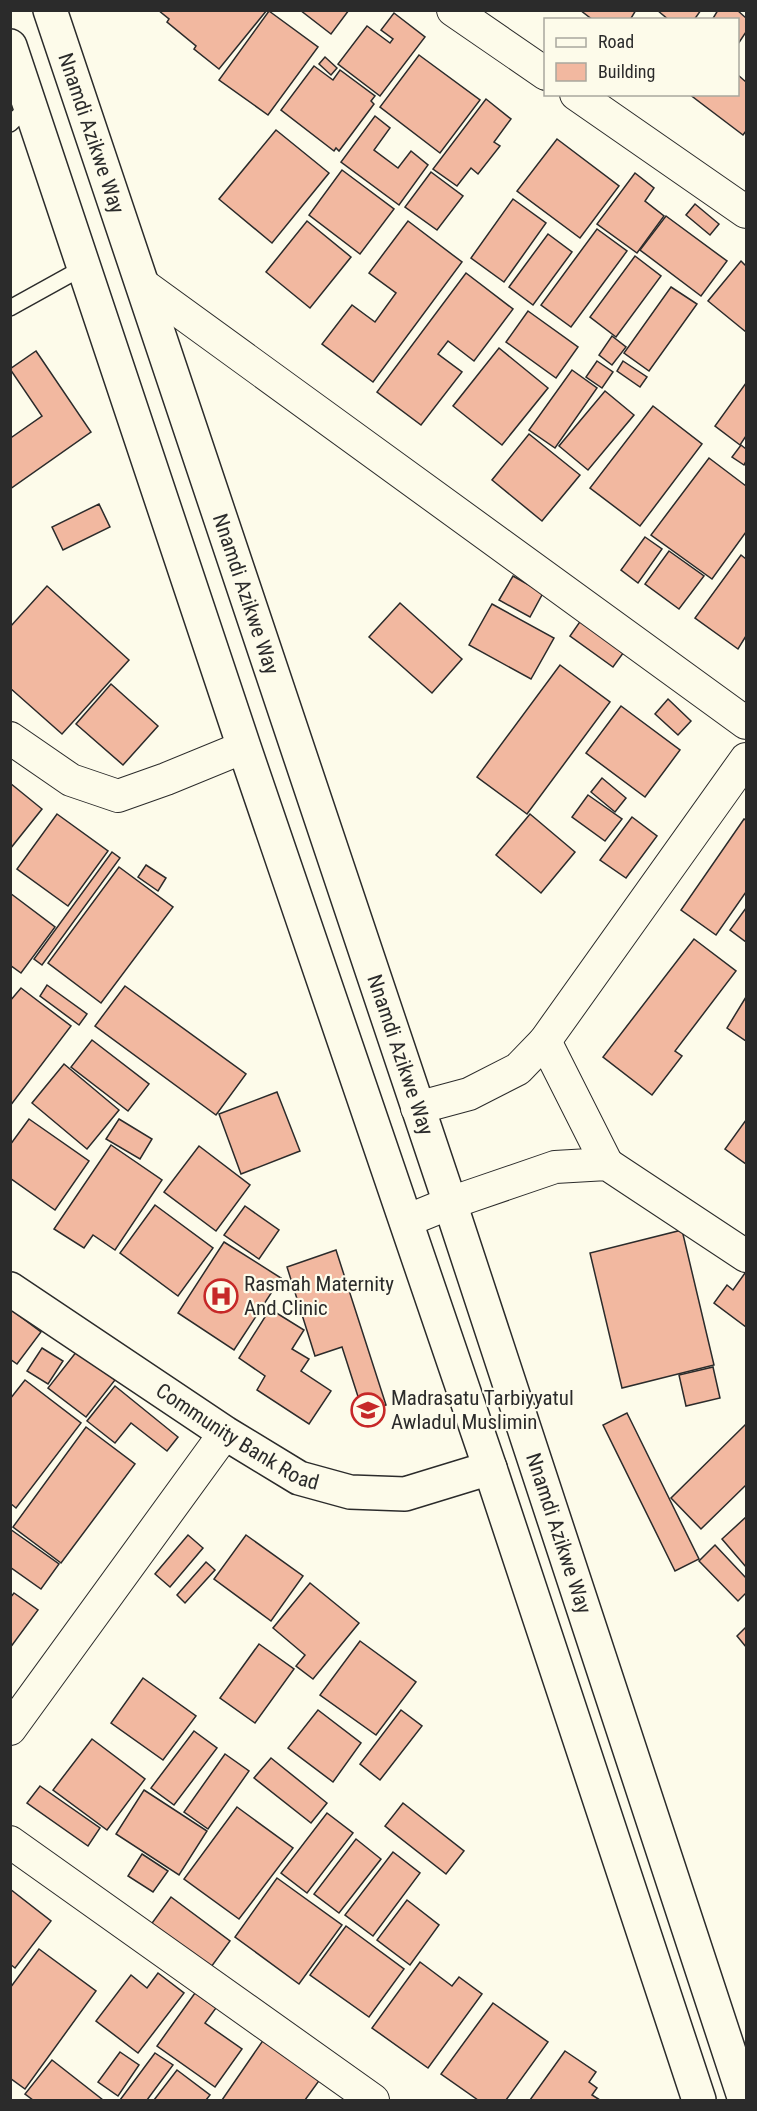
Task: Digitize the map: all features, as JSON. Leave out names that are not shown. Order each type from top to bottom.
[{"type":"main road","name":"Nnamdi Azikwe Way","points":[[50,10],[450,1203],[745,2098]]},
{"type":"main road","name":"Nnamdi Azikwe Way","points":[[10,46],[20,115],[84,267],[244,747],[490,1468],[699,2100]]},
{"type":"main road","name":"Community Bank Road","points":[[10,1289],[225,1433],[299,1478],[350,1492],[405,1494],[490,1468]]},
{"type":"street","points":[[453,10],[544,73]]},
{"type":"street","points":[[579,96],[747,212]]},
{"type":"street","points":[[142,284],[747,723]]},
{"type":"street","points":[[10,738],[71,780],[118,796],[244,747]]},
{"type":"street","points":[[417,1108],[469,1094],[518,1069],[545,1041],[747,759]]},
{"type":"street","points":[[545,1041],[607,1164],[747,1256]]},
{"type":"street","points":[[406,1221],[450,1203],[555,1167],[607,1164]]},
{"type":"street","points":[[10,1729],[225,1433]]},
{"type":"street","points":[[10,1842],[373,2100]]},
{"type":"lane","points":[[10,308],[84,267]]},
{"type":"building","points":[[158,10],[267,10],[219,69],[194,49],[196,46],[167,22],[169,19]]},
{"type":"building","points":[[300,10],[349,10],[331,34]]},
{"type":"building","points":[[580,10],[636,10],[631,18],[590,18]]},
{"type":"building","points":[[657,10],[701,10],[695,18],[667,18]]},
{"type":"building","points":[[718,10],[737,10],[746,18],[746,32],[739,42],[739,18],[713,18]]},
{"type":"building","points":[[269,11],[318,47],[268,115],[219,80]]},
{"type":"building","points":[[394,13],[425,37],[380,96],[338,64],[367,26],[390,43],[393,39],[381,30]]},
{"type":"building","points":[[419,55],[480,100],[440,153],[380,107]]},
{"type":"building","points":[[325,57],[337,68],[331,75],[319,64]]},
{"type":"building","points":[[314,66],[333,80],[340,70],[375,96],[371,101],[374,104],[339,151],[336,148],[334,151],[281,110]]},
{"type":"building","points":[[739,76],[746,82],[746,131],[743,135],[692,96],[739,96]]},
{"type":"building","points":[[486,99],[511,119],[494,142],[500,146],[478,174],[471,168],[457,186],[433,169]]},
{"type":"building","points":[[375,116],[390,128],[374,150],[398,168],[411,151],[428,165],[399,205],[341,162]]},
{"type":"building","points":[[276,130],[329,173],[272,243],[219,199]]},
{"type":"building","points":[[557,139],[619,186],[580,238],[517,191]]},
{"type":"building","points":[[342,170],[394,209],[360,254],[309,215]]},
{"type":"building","points":[[431,172],[463,196],[437,230],[405,207]]},
{"type":"building","points":[[635,173],[654,188],[645,201],[664,216],[637,253],[597,224]]},
{"type":"building","points":[[513,199],[546,223],[504,282],[471,258]]},
{"type":"building","points":[[695,204],[719,224],[710,235],[686,215]]},
{"type":"building","points":[[666,216],[727,261],[701,296],[640,250]]},
{"type":"building","points":[[307,221],[351,257],[310,308],[266,272]]},
{"type":"building","points":[[408,221],[462,262],[373,382],[322,344],[352,305],[375,322],[396,293],[369,273]]},
{"type":"building","points":[[597,229],[627,251],[571,327],[541,305]]},
{"type":"building","points":[[548,234],[572,252],[533,305],[509,287]]},
{"type":"building","points":[[635,256],[661,276],[616,337],[590,317]]},
{"type":"building","points":[[741,261],[746,266],[746,332],[708,301]]},
{"type":"building","points":[[466,273],[513,309],[474,361],[448,341],[438,354],[462,372],[421,425],[377,392]]},
{"type":"building","points":[[671,287],[697,304],[649,371],[624,353]]},
{"type":"building","points":[[528,311],[578,347],[556,378],[506,342]]},
{"type":"building","points":[[612,336],[626,347],[612,365],[599,355]]},
{"type":"building","points":[[499,348],[548,388],[502,445],[453,406]]},
{"type":"building","points":[[36,351],[91,432],[10,489],[10,434],[12,437],[42,416],[10,369]]},
{"type":"building","points":[[597,361],[613,372],[602,388],[586,377]]},
{"type":"building","points":[[623,361],[647,377],[640,387],[617,371]]},
{"type":"building","points":[[572,370],[597,388],[555,448],[529,430]]},
{"type":"building","points":[[746,383],[746,436],[740,445],[715,426]]},
{"type":"building","points":[[605,391],[634,415],[588,470],[559,446]]},
{"type":"building","points":[[653,406],[702,444],[640,526],[590,488]]},
{"type":"building","points":[[529,434],[580,475],[542,521],[492,480]]},
{"type":"building","points":[[741,445],[746,449],[744,465],[732,457]]},
{"type":"building","points":[[709,458],[746,486],[746,532],[712,579],[651,535]]},
{"type":"building","points":[[99,504],[110,527],[63,550],[52,527]]},
{"type":"building","points":[[645,537],[662,549],[638,583],[621,570]]},
{"type":"building","points":[[669,551],[704,576],[679,609],[645,584]]},
{"type":"building","points":[[741,555],[746,559],[746,636],[738,649],[695,618]]},
{"type":"building","points":[[513,576],[543,593],[530,617],[499,600]]},
{"type":"building","points":[[47,586],[129,660],[62,734],[10,688],[10,627]]},
{"type":"building","points":[[400,603],[462,659],[432,693],[369,637]]},
{"type":"building","points":[[492,604],[554,638],[531,679],[469,645]]},
{"type":"building","points":[[586,613],[629,645],[613,667],[570,636]]},
{"type":"building","points":[[560,665],[610,702],[527,814],[477,777]]},
{"type":"building","points":[[111,684],[158,726],[123,765],[76,724]]},
{"type":"building","points":[[668,699],[691,721],[678,735],[655,714]]},
{"type":"building","points":[[621,706],[680,750],[645,797],[586,753]]},
{"type":"building","points":[[602,778],[626,798],[615,812],[591,792]]},
{"type":"building","points":[[10,783],[42,809],[10,849]]},
{"type":"building","points":[[588,795],[622,819],[605,841],[572,817]]},
{"type":"building","points":[[57,814],[108,851],[68,906],[17,869]]},
{"type":"building","points":[[530,814],[575,852],[541,893],[496,855]]},
{"type":"building","points":[[632,817],[657,836],[626,878],[600,860]]},
{"type":"building","points":[[744,819],[746,820],[746,892],[716,935],[681,910]]},
{"type":"building","points":[[112,852],[120,858],[42,965],[34,959]]},
{"type":"building","points":[[146,865],[166,878],[158,891],[138,877]]},
{"type":"building","points":[[119,867],[173,907],[101,1003],[48,963]]},
{"type":"building","points":[[10,893],[55,927],[21,973],[10,965]]},
{"type":"building","points":[[746,908],[746,942],[730,930]]},
{"type":"building","points":[[694,939],[736,971],[675,1051],[682,1056],[652,1095],[603,1057]]},
{"type":"building","points":[[47,985],[87,1014],[79,1025],[40,996]]},
{"type":"building","points":[[125,986],[246,1074],[216,1115],[95,1026]]},
{"type":"building","points":[[21,988],[71,1026],[10,1106],[10,1001]]},
{"type":"building","points":[[746,997],[746,1041],[727,1028]]},
{"type":"building","points":[[92,1040],[149,1084],[128,1111],[71,1067]]},
{"type":"building","points":[[64,1064],[119,1110],[87,1149],[32,1103]]},
{"type":"building","points":[[277,1092],[300,1151],[241,1174],[219,1114]]},
{"type":"building","points":[[29,1119],[89,1161],[55,1210],[10,1178],[10,1145]]},
{"type":"building","points":[[119,1119],[152,1139],[140,1159],[106,1139]]},
{"type":"building","points":[[746,1120],[746,1164],[725,1149]]},
{"type":"building","points":[[111,1145],[162,1180],[115,1250],[93,1235],[84,1248],[54,1229]]},
{"type":"building","points":[[199,1146],[250,1185],[216,1231],[164,1192]]},
{"type":"building","points":[[155,1205],[213,1248],[178,1296],[120,1253]]},
{"type":"building","points":[[245,1206],[279,1230],[259,1259],[224,1235]]},
{"type":"building","points":[[682,1230],[714,1365],[622,1388],[590,1253]]},
{"type":"building","points":[[224,1242],[281,1278],[234,1350],[178,1313]]},
{"type":"building","points":[[336,1250],[386,1405],[363,1412],[342,1347],[315,1356],[287,1267]]},
{"type":"building","points":[[745,1273],[746,1327],[714,1303],[727,1285],[733,1290]]},
{"type":"building","points":[[10,1309],[41,1332],[17,1364],[10,1359]]},
{"type":"building","points":[[270,1309],[304,1330],[292,1349],[309,1359],[301,1371],[331,1391],[309,1424],[257,1390],[265,1376],[239,1358]]},
{"type":"building","points":[[42,1348],[63,1361],[48,1384],[27,1371]]},
{"type":"building","points":[[77,1351],[115,1380],[86,1417],[48,1388]]},
{"type":"building","points":[[713,1367],[720,1398],[686,1406],[679,1375]]},
{"type":"building","points":[[25,1380],[81,1423],[16,1508],[10,1503],[10,1399]]},
{"type":"building","points":[[115,1386],[178,1437],[167,1451],[131,1423],[115,1443],[87,1421]]},
{"type":"building","points":[[627,1413],[699,1559],[675,1571],[603,1425]]},
{"type":"building","points":[[746,1424],[746,1485],[701,1529],[671,1498]]},
{"type":"building","points":[[86,1427],[135,1464],[61,1563],[13,1527]]},
{"type":"building","points":[[746,1517],[746,1567],[722,1539]]},
{"type":"building","points":[[10,1529],[59,1564],[41,1589],[10,1567]]},
{"type":"building","points":[[188,1535],[203,1548],[170,1587],[155,1574]]},
{"type":"building","points":[[246,1535],[303,1576],[271,1621],[214,1579]]},
{"type":"building","points":[[715,1545],[746,1578],[746,1593],[738,1601],[699,1561]]},
{"type":"building","points":[[206,1562],[215,1570],[185,1603],[177,1595]]},
{"type":"building","points":[[310,1583],[359,1623],[313,1679],[296,1666],[305,1655],[273,1628]]},
{"type":"building","points":[[14,1593],[38,1610],[10,1648],[10,1598]]},
{"type":"building","points":[[746,1627],[746,1647],[737,1636]]},
{"type":"building","points":[[360,1641],[416,1682],[376,1735],[320,1695]]},
{"type":"building","points":[[259,1644],[294,1669],[255,1723],[220,1698]]},
{"type":"building","points":[[143,1678],[196,1716],[163,1760],[111,1723]]},
{"type":"building","points":[[318,1710],[361,1743],[333,1782],[288,1748]]},
{"type":"building","points":[[401,1710],[422,1726],[380,1780],[360,1764]]},
{"type":"building","points":[[194,1731],[217,1748],[174,1805],[151,1788]]},
{"type":"building","points":[[92,1739],[145,1779],[107,1830],[53,1790]]},
{"type":"building","points":[[225,1754],[249,1771],[208,1829],[184,1812]]},
{"type":"building","points":[[271,1758],[327,1803],[311,1823],[254,1778]]},
{"type":"building","points":[[40,1786],[100,1828],[88,1846],[27,1803]]},
{"type":"building","points":[[144,1790],[207,1831],[179,1875],[116,1834]]},
{"type":"building","points":[[403,1803],[464,1851],[446,1874],[385,1826]]},
{"type":"building","points":[[237,1807],[293,1848],[239,1919],[184,1879]]},
{"type":"building","points":[[327,1813],[353,1833],[307,1893],[281,1873]]},
{"type":"building","points":[[356,1839],[381,1859],[339,1913],[314,1894]]},
{"type":"building","points":[[393,1852],[420,1873],[373,1936],[345,1915]]},
{"type":"building","points":[[142,1854],[168,1871],[153,1892],[128,1876]]},
{"type":"building","points":[[277,1878],[342,1925],[299,1984],[235,1937]]},
{"type":"building","points":[[10,1889],[51,1921],[15,1968],[10,1964]]},
{"type":"building","points":[[171,1897],[230,1941],[206,1974],[147,1930]]},
{"type":"building","points":[[407,1900],[439,1925],[410,1965],[377,1940]]},
{"type":"building","points":[[346,1926],[404,1969],[369,2017],[310,1975]]},
{"type":"building","points":[[39,1949],[96,1991],[25,2089],[10,2078],[10,1988]]},
{"type":"building","points":[[420,1962],[452,1986],[459,1977],[482,1994],[428,2068],[372,2028]]},
{"type":"building","points":[[158,1973],[184,1993],[138,2053],[96,2021],[131,1975],[147,1988]]},
{"type":"building","points":[[195,1993],[216,2008],[205,2023],[242,2049],[215,2087],[157,2046]]},
{"type":"building","points":[[493,2003],[548,2042],[506,2100],[478,2100],[441,2074]]},
{"type":"building","points":[[264,2039],[321,2078],[305,2100],[222,2100]]},
{"type":"building","points":[[565,2051],[596,2072],[589,2082],[597,2088],[592,2095],[600,2100],[530,2100]]},
{"type":"building","points":[[120,2052],[139,2065],[118,2096],[98,2082]]},
{"type":"building","points":[[155,2053],[173,2065],[147,2100],[120,2100]]},
{"type":"building","points":[[52,2060],[103,2100],[33,2100],[25,2094]]},
{"type":"building","points":[[177,2070],[210,2095],[206,2100],[154,2100]]},
{"type":"place","name":"Rasmah Maternity And Clinic","points":[[221,1296]]},
{"type":"place","name":"Madrasatu Tarbiyyatul Awladul Muslimin","points":[[368,1410]]}]
